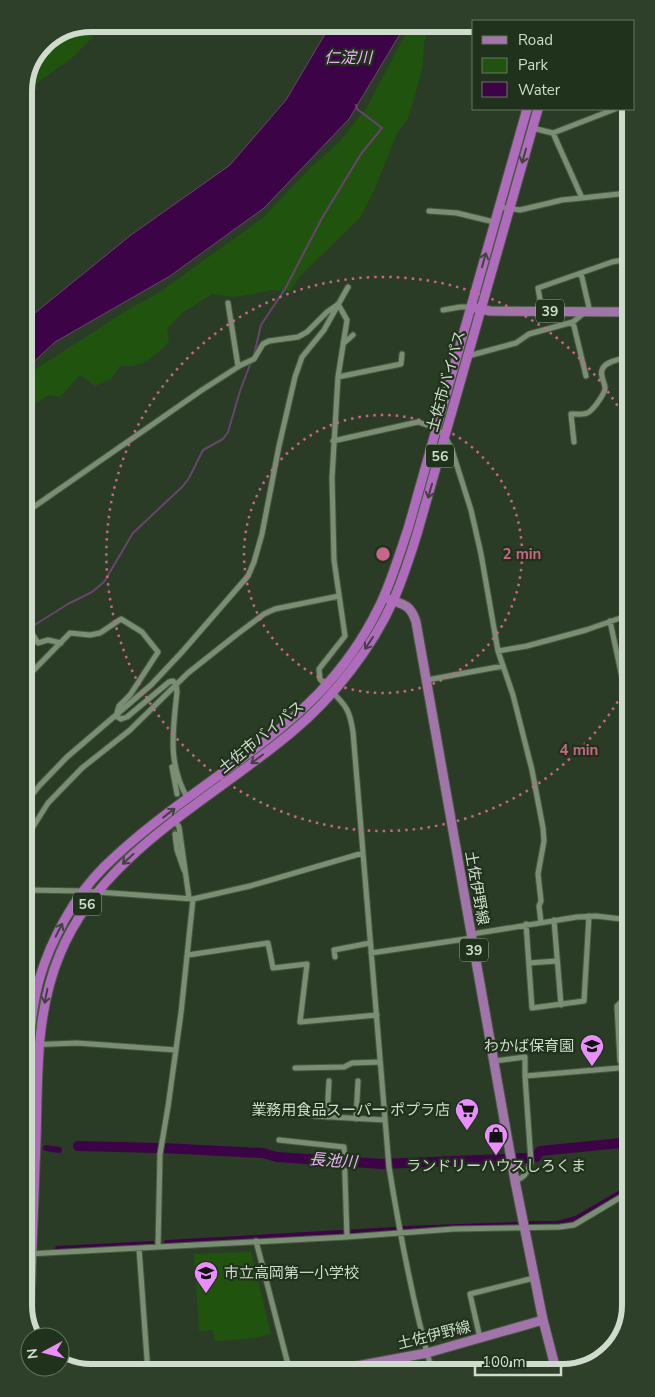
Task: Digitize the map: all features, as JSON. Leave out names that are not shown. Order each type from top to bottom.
[{"type":"highway","name":"土佐市バイパス","points":[[32,1017],[39,981],[49,951],[62,924],[84,891],[103,868],[132,842],[329,689],[379,608],[408,529],[527,110]]},
{"type":"highway","name":"土佐市バイパス","points":[[32,1189],[39,1044],[42,1019],[52,975],[71,930],[95,893],[137,851],[294,731],[374,636],[393,601],[417,534],[538,110]]},
{"type":"main road","name":"39","points":[[471,307],[481,310],[622,312]]},
{"type":"main road","name":"土佐伊野線","points":[[384,597],[408,607],[413,613],[427,680],[515,1181],[543,1320],[554,1364]]},
{"type":"main road","name":"土佐伊野線","points":[[368,1364],[427,1353],[543,1320]]},
{"type":"street","points":[[522,125],[553,134],[613,110]]},
{"type":"street","points":[[553,134],[582,198]]},
{"type":"street","points":[[499,207],[520,210],[554,201],[622,193]]},
{"type":"street","points":[[429,211],[457,213],[494,222]]},
{"type":"street","points":[[542,311],[538,288],[622,260]]},
{"type":"street","points":[[468,356],[516,343],[529,334],[573,322],[588,312],[581,273]]},
{"type":"street","points":[[32,794],[67,757],[151,686],[248,576],[262,534],[295,377],[302,357],[324,330],[348,287]]},
{"type":"street","points":[[228,303],[238,366]]},
{"type":"street","points":[[338,304],[347,320],[338,377],[333,441],[334,560],[345,636],[319,670],[320,679],[344,703],[350,718],[388,1160],[400,1233],[430,1364]]},
{"type":"street","points":[[33,508],[238,366],[251,361],[264,344],[269,341],[298,338],[338,304]]},
{"type":"street","points":[[443,310],[460,306],[471,307]]},
{"type":"street","points":[[573,322],[586,376]]},
{"type":"street","points":[[343,343],[353,336]]},
{"type":"street","points":[[338,377],[402,364],[402,354]]},
{"type":"street","points":[[574,442],[572,414],[587,413],[591,410],[604,392],[605,388],[601,374],[603,368],[609,363],[622,359]]},
{"type":"street","points":[[333,441],[418,422],[436,428],[445,436],[452,450],[471,510],[481,554],[498,651],[513,695],[532,770],[543,828],[544,841],[538,874],[541,922]]},
{"type":"street","points":[[32,828],[48,803],[82,768],[130,730],[176,684],[264,614],[275,609],[339,596]]},
{"type":"street","points":[[498,651],[562,637],[622,618]]},
{"type":"street","points":[[33,671],[70,634],[90,636],[100,633],[121,619],[142,632],[157,648],[158,652],[130,695],[119,706],[116,716]]},
{"type":"street","points":[[610,621],[622,677]]},
{"type":"street","points":[[33,635],[38,643],[48,640],[61,642]]},
{"type":"street","points":[[427,680],[503,666]]},
{"type":"street","points":[[116,716],[121,719],[127,716],[170,682],[173,681],[176,684]]},
{"type":"street","points":[[176,684],[177,692],[170,759],[177,794]]},
{"type":"street","points":[[172,750],[183,791],[188,799]]},
{"type":"street","points":[[158,1247],[160,1154],[188,955],[191,898],[179,827],[175,821]]},
{"type":"street","points":[[175,834],[179,857],[187,877]]},
{"type":"street","points":[[32,890],[84,891],[191,898],[250,886],[363,853]]},
{"type":"street","points":[[371,953],[554,920],[589,916],[622,919]]},
{"type":"street","points":[[525,1008],[584,1001],[589,916]]},
{"type":"street","points":[[554,920],[561,1005]]},
{"type":"street","points":[[526,924],[532,1008]]},
{"type":"street","points":[[188,955],[268,943],[272,968],[307,964],[300,1022],[377,1015]]},
{"type":"street","points":[[335,957],[334,950],[370,943]]},
{"type":"street","points":[[529,963],[557,961]]},
{"type":"street","points":[[525,1076],[619,1068],[622,1065],[620,1061],[617,1006],[622,1003]]},
{"type":"street","points":[[32,1045],[77,1043],[176,1050]]},
{"type":"street","points":[[494,1061],[525,1057],[531,1162],[523,1178],[515,1181]]},
{"type":"street","points":[[295,1068],[344,1067],[352,1063],[380,1062]]},
{"type":"street","points":[[327,1117],[329,1081]]},
{"type":"street","points":[[356,1119],[358,1081]]},
{"type":"street","points":[[314,1116],[385,1120]]},
{"type":"street","points":[[279,1140],[344,1147],[347,1235]]},
{"type":"street","points":[[32,1254],[454,1229],[560,1227],[574,1225],[622,1196]]},
{"type":"street","points":[[256,1241],[288,1364]]},
{"type":"street","points":[[140,1248],[147,1364]]},
{"type":"street","points":[[480,1338],[470,1294],[534,1278]]},
{"type":"green space","points":[[98,32],[72,58],[33,85],[37,69],[42,59],[59,42],[80,34]]},
{"type":"green space","points":[[406,33],[427,33],[424,43],[423,66],[407,120],[397,134],[372,195],[360,218],[300,276],[290,291],[271,290],[233,297],[212,294],[182,313],[167,329],[169,341],[150,359],[134,366],[120,366],[111,379],[95,386],[80,375],[60,397],[49,395],[33,404],[33,371],[129,309],[160,292],[263,218],[312,166],[338,144],[367,107]]},
{"type":"green space","points":[[251,1252],[271,1334],[253,1338],[215,1341],[213,1330],[199,1331],[194,1254]]},
{"type":"water","name":"仁淀川","points":[[326,32],[401,33],[349,119],[264,208],[170,276],[55,342],[33,363],[33,315],[131,235],[230,165],[286,100]]},
{"type":"waterway","points":[[254,355],[261,325],[285,289],[322,218],[361,154],[382,128],[357,109],[356,105]]},
{"type":"waterway","points":[[33,626],[68,604],[92,592],[104,582],[133,533],[183,486],[203,450],[223,439],[228,432],[251,362]]},
{"type":"waterway","name":"長池川","points":[[536,1157],[540,1151],[622,1143]]},
{"type":"waterway","name":"長池川","points":[[78,1146],[157,1148]]},
{"type":"waterway","points":[[46,1148],[59,1150]]},
{"type":"waterway","name":"長池川","points":[[163,1148],[263,1153],[277,1157],[382,1164],[504,1159]]},
{"type":"waterway","name":"長池川","points":[[519,1158],[526,1158]]},
{"type":"waterway","points":[[530,1224],[558,1224],[576,1219],[622,1192]]},
{"type":"waterway","points":[[404,1229],[516,1225]]},
{"type":"waterway","points":[[167,1243],[394,1230]]},
{"type":"waterway","points":[[58,1249],[152,1244]]},
{"type":"tunnel","points":[[175,834],[176,819]]},
{"type":"place","name":"わかば保育園","points":[[592,1067]]},
{"type":"place","name":"業務用食品スーパー ポプラ店","points":[[467,1131]]},
{"type":"place","name":"ランドリーハウスしろくま","points":[[496,1156]]},
{"type":"place","name":"市立高岡第一小学校","points":[[206,1294]]}]
